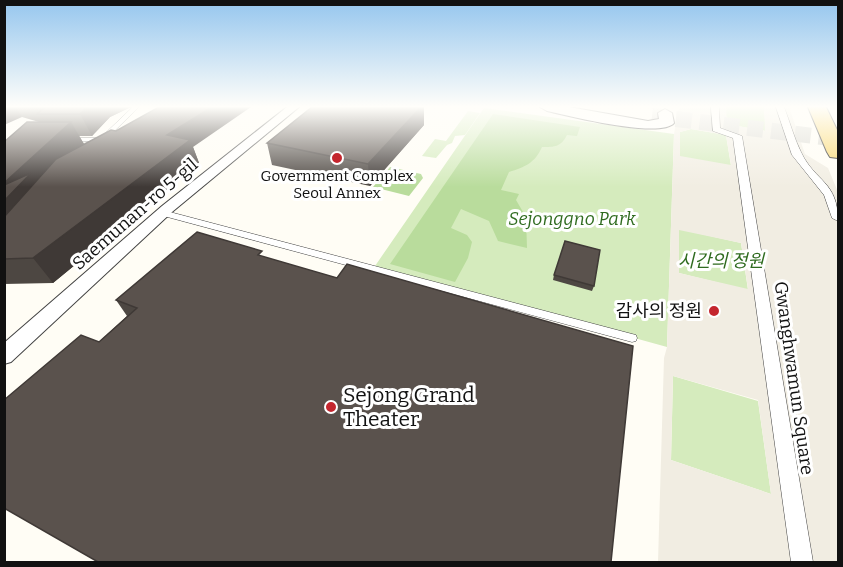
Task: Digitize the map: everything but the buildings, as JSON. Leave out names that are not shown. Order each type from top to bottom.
[{"type":"main road","points":[[829,133],[838,152]]},
{"type":"street","name":"Saemunan-ro 5-gil","points":[[4,356],[163,213],[261,133]]},
{"type":"street","name":"Gwanghwamun Square","points":[[729,133],[737,136],[802,562]]},
{"type":"street","points":[[789,133],[797,155],[829,194],[838,218]]},
{"type":"lane","points":[[94,149],[109,133]]},
{"type":"lane","points":[[60,140],[102,140]]},
{"type":"lane","points":[[163,213],[632,338]]},
{"type":"green space","points":[[452,133],[466,133],[455,136],[452,143],[447,145],[436,158],[422,156],[435,139],[446,141]]},
{"type":"green space","name":"Sejonggno Park","points":[[466,133],[674,134],[667,347],[375,266]]},
{"type":"green space","points":[[480,133],[578,133],[577,136],[567,135],[557,146],[542,147],[529,164],[509,172],[501,190],[519,194],[516,200],[526,217],[527,248],[498,241],[489,221],[461,209],[451,228],[467,235],[472,242],[468,258],[455,282],[390,264]]},
{"type":"green space","points":[[680,133],[726,135],[731,166],[680,157]]},
{"type":"green space","points":[[390,167],[421,174],[423,178],[409,196],[373,187]]},
{"type":"green space","name":"시간의 정원","points":[[679,229],[741,243],[748,290],[679,273]]},
{"type":"green space","points":[[673,376],[758,401],[771,494],[671,460]]},
{"type":"shaded area","points":[[674,133],[680,133],[680,156],[731,165],[726,135],[717,133],[798,133],[805,154],[828,168],[838,192],[838,562],[658,562],[664,358],[667,347]],"holes":[[[679,230],[741,243],[748,289],[679,273]],[[673,376],[758,400],[771,494],[671,460]]]},
{"type":"tunnel","points":[[793,133],[838,139]]},
{"type":"place","name":"Government Complex Seoul Annex","points":[[337,158]]},
{"type":"place","name":"감사의 정원","points":[[714,311]]},
{"type":"place","name":"Sejong Grand Theater","points":[[331,407]]}]
